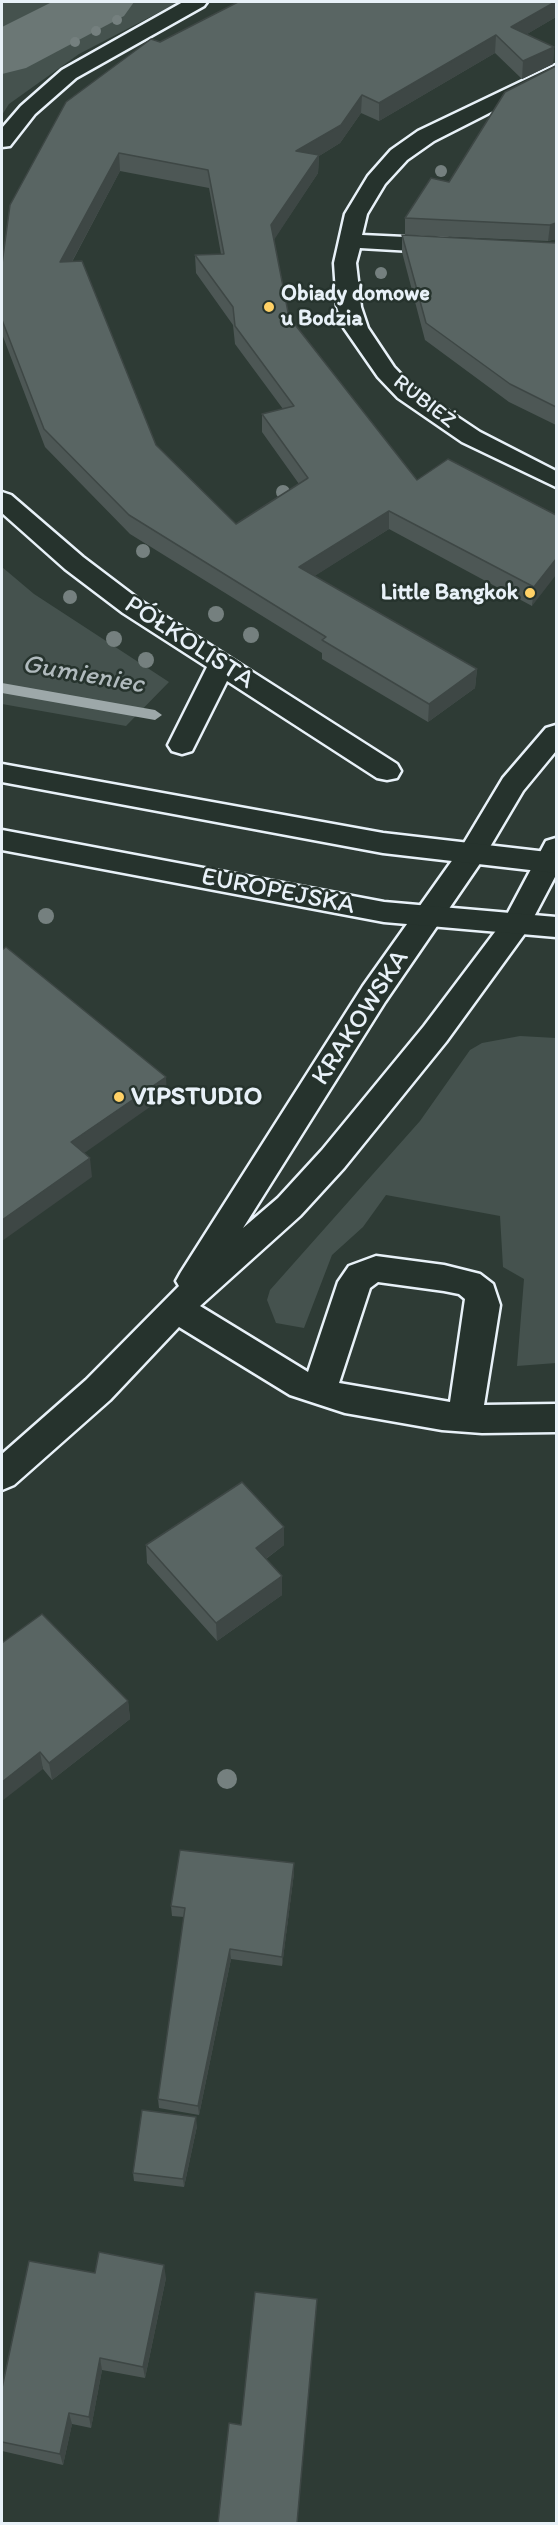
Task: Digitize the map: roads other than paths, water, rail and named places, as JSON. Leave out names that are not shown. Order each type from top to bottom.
[{"type":"street","points":[[2,141],[28,110],[69,75],[197,2]]},
{"type":"street","name":"RUBIEŻ","points":[[556,71],[412,145],[375,181],[356,214],[348,241],[345,263],[349,307],[356,328],[386,372],[406,393],[471,437],[556,480]]},
{"type":"street","points":[[348,241],[473,247]]},
{"type":"street","name":"PÓŁKOLISTA","points":[[2,500],[74,563],[132,607],[387,771]]},
{"type":"street","points":[[182,745],[222,664]]},
{"type":"street","name":"KRAKOWSKA","points":[[176,1308],[374,994],[471,855],[513,785],[556,734]]},
{"type":"street","points":[[2,773],[344,836],[471,855],[554,858]]},
{"type":"street","name":"EUROPEJSKA","points":[[2,840],[326,902],[427,917],[556,927]]},
{"type":"street","name":"KRAKOWSKA","points":[[2,1475],[98,1390],[176,1308],[289,1207],[340,1151],[435,1034],[516,925],[554,858]]},
{"type":"street","points":[[319,1390],[355,1282],[361,1275],[376,1269],[444,1278],[468,1283],[481,1293],[483,1305],[465,1418]]},
{"type":"street","points":[[176,1308],[242,1352],[302,1385],[345,1399],[394,1409],[465,1418],[556,1418]]},
{"type":"waterway","points":[[2,54],[101,2]]},
{"type":"waterway","name":"Gumieniec","points":[[2,688],[155,715]]},
{"type":"place","name":"Obiady domowe u Bodzia","points":[[269,307]]},
{"type":"place","name":"Little Bangkok","points":[[530,593]]},
{"type":"place","name":"VIPSTUDIO","points":[[119,1097]]}]
